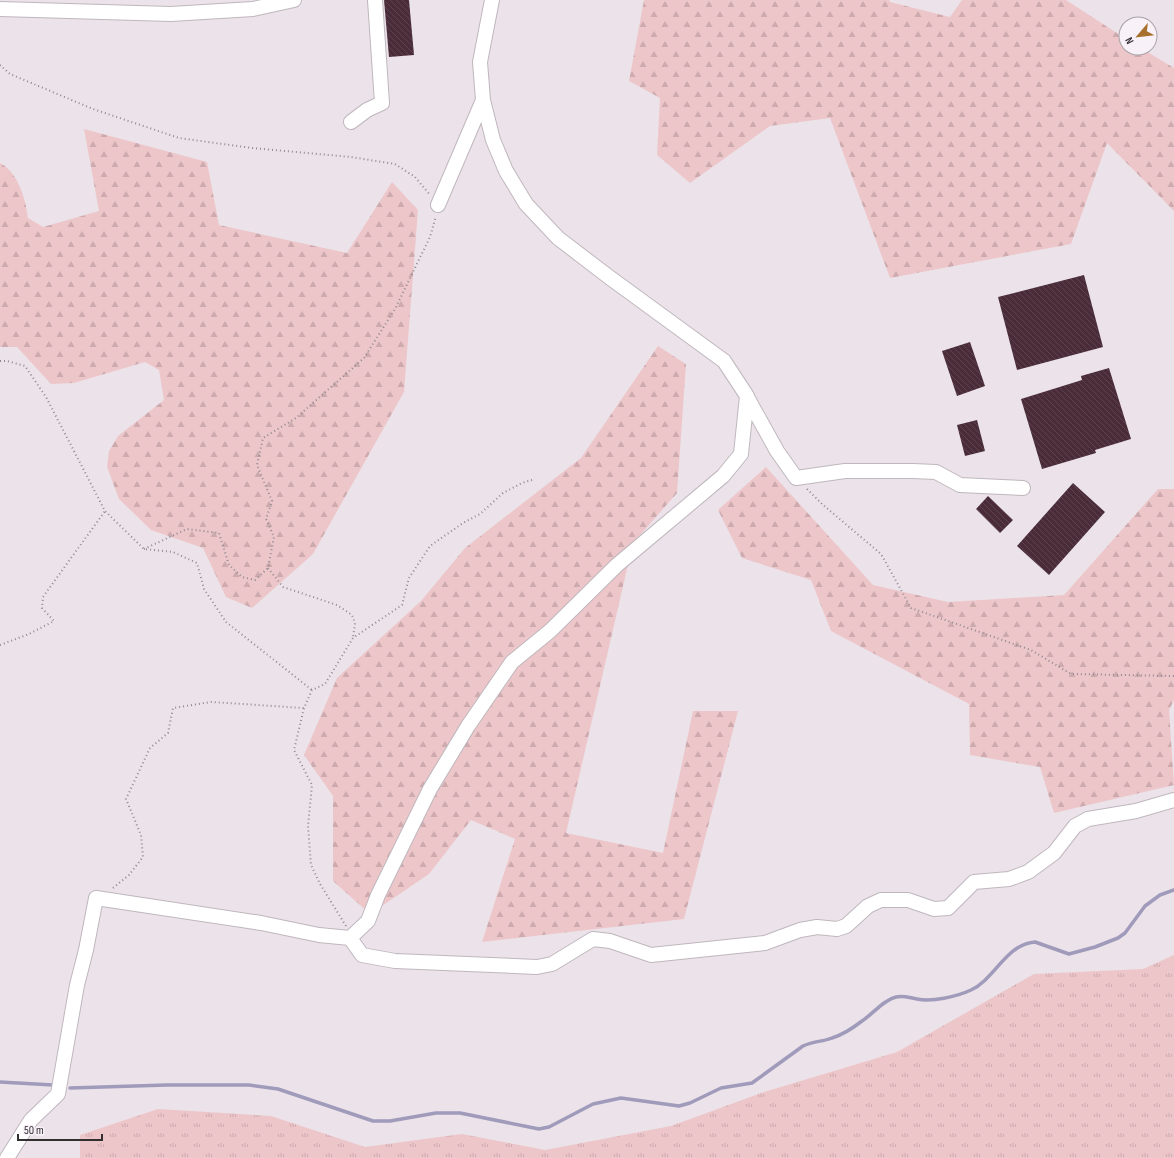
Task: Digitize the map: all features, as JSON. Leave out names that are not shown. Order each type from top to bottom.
[{"type":"street","points":[[0,9],[171,14],[253,9],[294,0]]},
{"type":"street","points":[[350,122],[367,110],[382,103],[375,0]]},
{"type":"street","points":[[492,0],[480,62],[483,100],[493,140],[506,171],[526,204],[564,242],[609,277],[692,336],[724,361],[777,451],[796,478],[845,471],[936,472],[960,485],[1023,488]]},
{"type":"street","points":[[438,205],[483,100]]},
{"type":"street","points":[[7,1158],[31,1120],[58,1094],[77,986],[96,898],[261,924],[319,935],[350,937],[368,921],[378,895],[430,789],[468,726],[512,662],[550,631],[617,565],[723,476],[741,454],[746,396]]},
{"type":"street","points":[[350,937],[362,955],[395,962],[537,967],[552,964],[593,939],[610,941],[651,955],[765,943],[800,930],[817,927],[837,929],[846,926],[868,906],[881,900],[908,900],[934,909],[948,908],[974,882],[1009,879],[1028,872],[1054,853],[1075,826],[1088,819],[1136,811],[1174,800]]},
{"type":"path","points":[[0,65],[10,74],[93,109],[178,138],[252,148],[351,157],[395,164],[415,177],[438,205],[427,244],[395,309],[364,358],[296,418],[263,438],[257,465],[272,501],[266,520],[274,537],[268,568],[255,580],[242,577],[229,565],[220,533],[188,529],[144,549]]},
{"type":"path","points":[[0,361],[7,361],[25,366],[46,397],[105,511],[144,549],[173,552],[197,563],[204,589],[226,622],[312,690]]},
{"type":"path","points":[[796,478],[822,504],[881,554],[911,608],[1031,650],[1071,674],[1174,676]]},
{"type":"path","points":[[350,937],[311,865],[308,826],[312,785],[294,750],[304,708],[312,690],[326,684],[354,638],[402,605],[409,578],[430,546],[480,514],[503,493],[522,483],[535,479]]},
{"type":"path","points":[[0,645],[29,634],[54,621],[42,608],[43,597],[105,511]]},
{"type":"path","points":[[268,568],[283,587],[337,605],[352,615],[355,623],[354,638]]},
{"type":"path","points":[[96,898],[118,885],[129,875],[143,857],[141,835],[126,798],[150,748],[168,733],[173,708],[211,702],[304,708]]},
{"type":"green space","points":[[644,0],[889,0],[890,2],[950,17],[962,0],[1066,0],[1118,34],[1118,56],[1154,56],[1174,68],[1174,211],[1107,143],[1071,244],[890,278],[830,118],[770,126],[690,183],[657,155],[660,98],[629,81]]},
{"type":"green space","points":[[84,129],[207,162],[219,225],[347,253],[392,182],[418,210],[404,392],[313,554],[252,608],[226,597],[203,548],[151,530],[119,499],[107,467],[109,451],[118,436],[164,400],[159,370],[145,362],[74,383],[51,384],[17,347],[0,347],[0,163],[12,173],[20,187],[28,218],[43,227],[99,211]]},
{"type":"green space","points":[[658,346],[686,364],[677,493],[633,543],[566,833],[663,853],[693,711],[738,711],[684,919],[482,942],[515,839],[471,820],[429,874],[370,914],[333,881],[333,796],[304,755],[337,678],[421,601],[465,548],[581,458]]},
{"type":"green space","points":[[766,467],[873,585],[948,602],[1064,595],[1158,489],[1174,489],[1174,700],[1169,710],[1174,785],[1054,813],[1040,767],[970,755],[969,704],[831,631],[811,580],[742,558],[718,510]]},
{"type":"green space","points":[[1174,955],[1174,1158],[80,1158],[80,1135],[158,1109],[271,1116],[365,1147],[462,1134],[545,1150],[671,1126],[764,1092],[897,1052],[1034,974],[1143,969]]},
{"type":"building","points":[[384,0],[409,0],[414,55],[389,57]]},
{"type":"building","points":[[1084,275],[1103,347],[1017,370],[998,297]]},
{"type":"building","points":[[970,342],[985,386],[957,396],[942,351]]},
{"type":"building","points":[[1109,368],[1131,439],[1095,450],[1096,453],[1042,469],[1021,399],[1082,380],[1081,376]]},
{"type":"building","points":[[977,420],[985,451],[965,456],[957,425]]},
{"type":"building","points":[[1073,483],[1105,512],[1049,575],[1017,546]]},
{"type":"building","points":[[988,496],[1013,520],[1000,533],[976,509]]},
{"type":"waterway","points":[[70,1088],[167,1085],[249,1085],[278,1089],[373,1121],[390,1121],[436,1113],[460,1113],[539,1129],[549,1127],[593,1104],[621,1098],[679,1106],[690,1103],[721,1088],[752,1083],[803,1046],[836,1037],[844,1033],[859,1024],[882,1004],[896,997],[901,996],[923,1000],[951,997],[965,993],[979,985],[1008,955],[1025,944],[1035,942],[1069,954],[1095,947],[1118,938],[1125,933],[1145,906],[1160,895],[1174,890]]},
{"type":"waterway","points":[[0,1082],[53,1085]]}]
